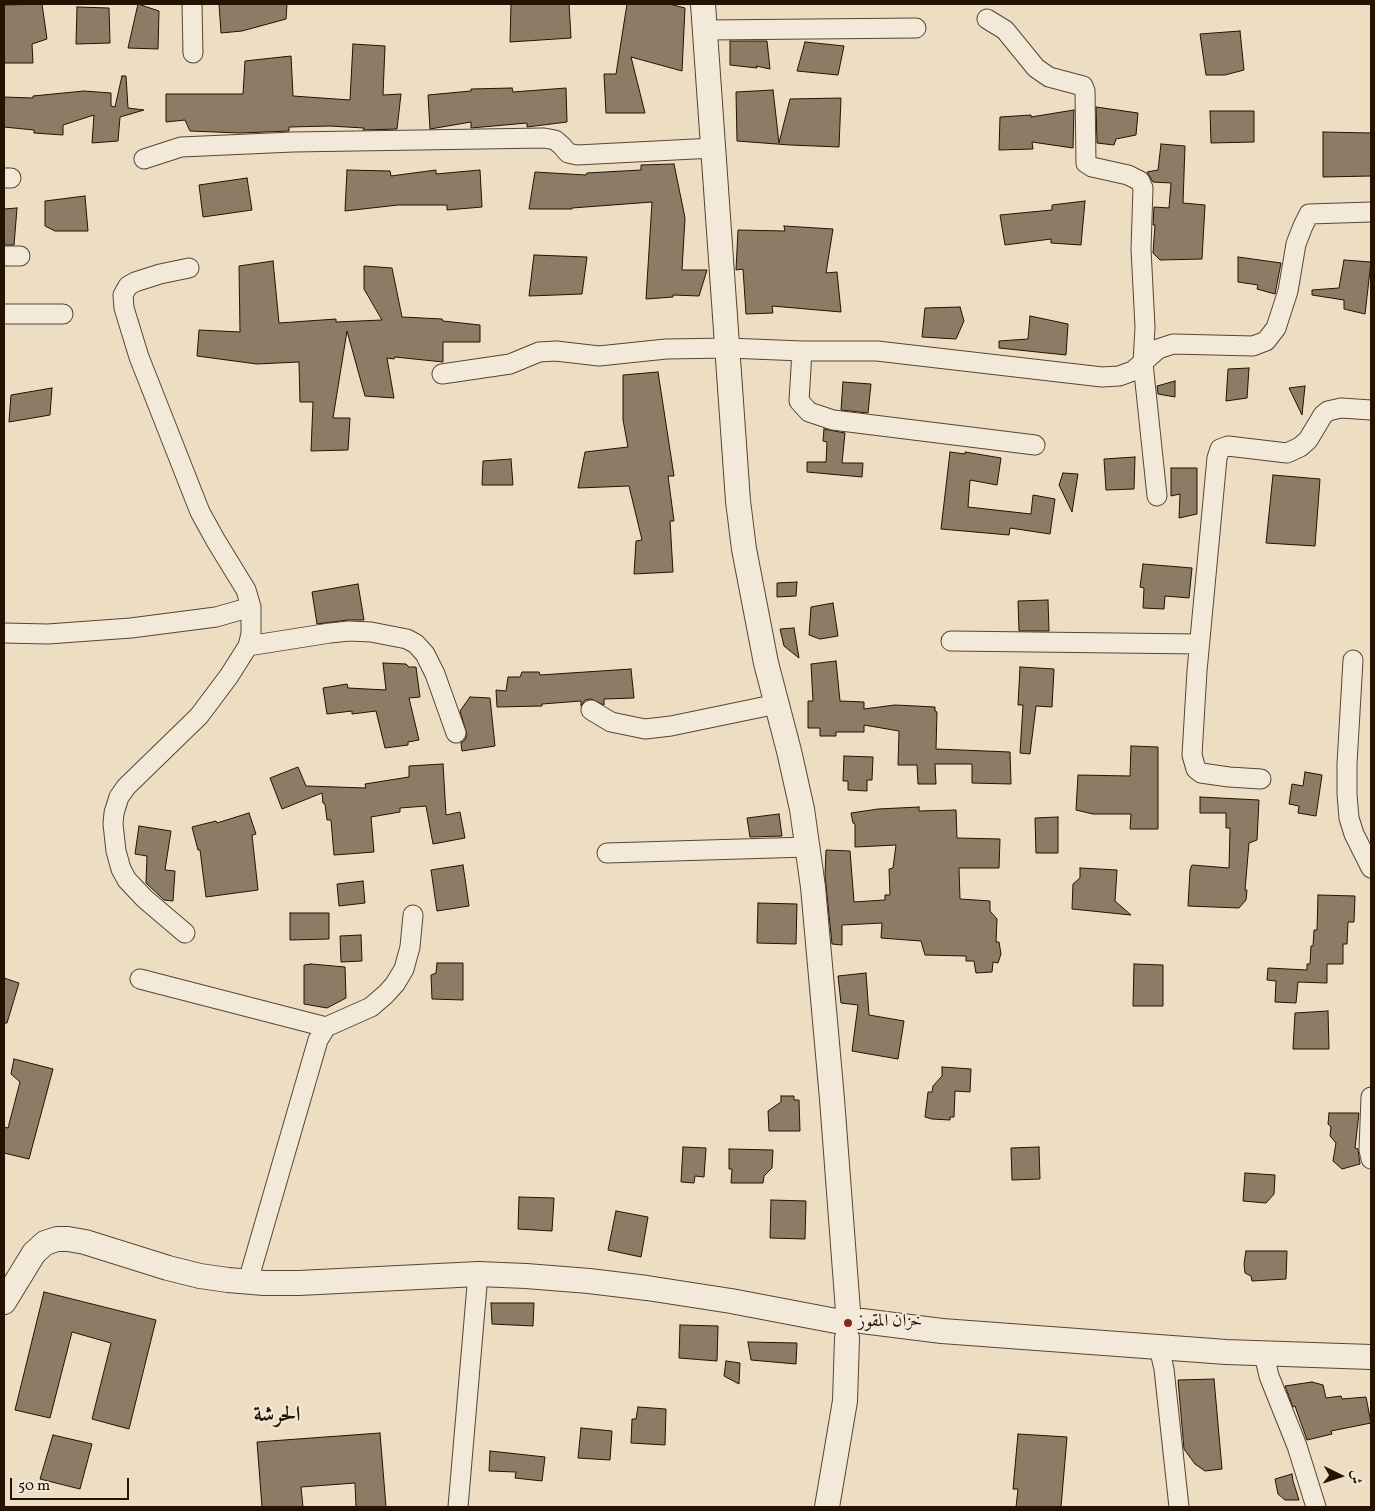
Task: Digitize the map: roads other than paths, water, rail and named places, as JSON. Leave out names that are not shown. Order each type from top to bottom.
[{"type":"street","points":[[192,4],[193,53]]},
{"type":"street","points":[[704,4],[738,501],[744,549],[755,609],[800,800],[812,886],[826,1027],[848,1323],[845,1401],[827,1507]]},
{"type":"street","points":[[987,18],[1006,30],[1036,68],[1049,77],[1083,86],[1085,91],[1086,163],[1092,167],[1128,174],[1140,180],[1143,188],[1142,249],[1145,327],[1143,363],[1157,496]]},
{"type":"street","points":[[706,30],[916,28]]},
{"type":"street","points":[[144,159],[181,147],[320,141],[544,138],[555,140],[568,154],[577,156],[714,148]]},
{"type":"street","points":[[442,374],[510,364],[539,352],[556,351],[599,356],[666,349],[728,348],[802,351],[878,351],[1102,377],[1119,376],[1133,371],[1158,349],[1173,344],[1253,346],[1266,341],[1276,328],[1288,292],[1296,244],[1310,214],[1371,212]]},
{"type":"street","points":[[185,933],[145,899],[127,880],[121,868],[113,837],[114,813],[126,787],[199,716],[229,676],[248,646],[252,634],[250,607],[246,590],[200,512],[139,357],[124,308],[123,295],[128,286],[160,274],[189,268]]},
{"type":"street","points":[[4,314],[63,314]]},
{"type":"street","points":[[802,351],[799,401],[809,412],[833,420],[1035,445]]},
{"type":"street","points":[[1262,778],[1201,773],[1196,769],[1192,755],[1199,644],[1220,449],[1228,446],[1287,452],[1300,447],[1308,440],[1323,415],[1334,408],[1371,410]]},
{"type":"street","points":[[4,634],[84,632],[131,628],[216,617],[250,607]]},
{"type":"street","points":[[248,646],[349,631],[371,632],[407,639],[416,644],[426,654],[456,733]]},
{"type":"street","points":[[951,641],[1199,644]]},
{"type":"street","points":[[1353,660],[1347,794],[1354,834],[1371,868]]},
{"type":"street","points":[[591,710],[611,722],[645,729],[671,726],[777,704]]},
{"type":"street","points":[[607,853],[807,847]]},
{"type":"street","points":[[248,1282],[318,1040],[326,1027],[371,1006],[396,984],[404,970],[410,947],[413,915]]},
{"type":"street","points":[[140,978],[326,1027]]},
{"type":"street","points":[[1371,1097],[1368,1150],[1371,1159]]},
{"type":"street","points":[[4,1302],[34,1253],[46,1243],[57,1239],[68,1239],[85,1242],[200,1276],[248,1282],[299,1283],[478,1274],[589,1281],[731,1301],[848,1323],[1264,1354],[1371,1357]]},
{"type":"street","points":[[458,1507],[478,1274]]},
{"type":"street","points":[[1159,1347],[1164,1369],[1179,1507]]},
{"type":"street","points":[[1264,1354],[1269,1376],[1296,1446],[1316,1507]]},
{"type":"place","name":"خزان المقوز","points":[[848,1323]]},
{"type":"district","name":"الحرشة","points":[[277,1417]]}]
